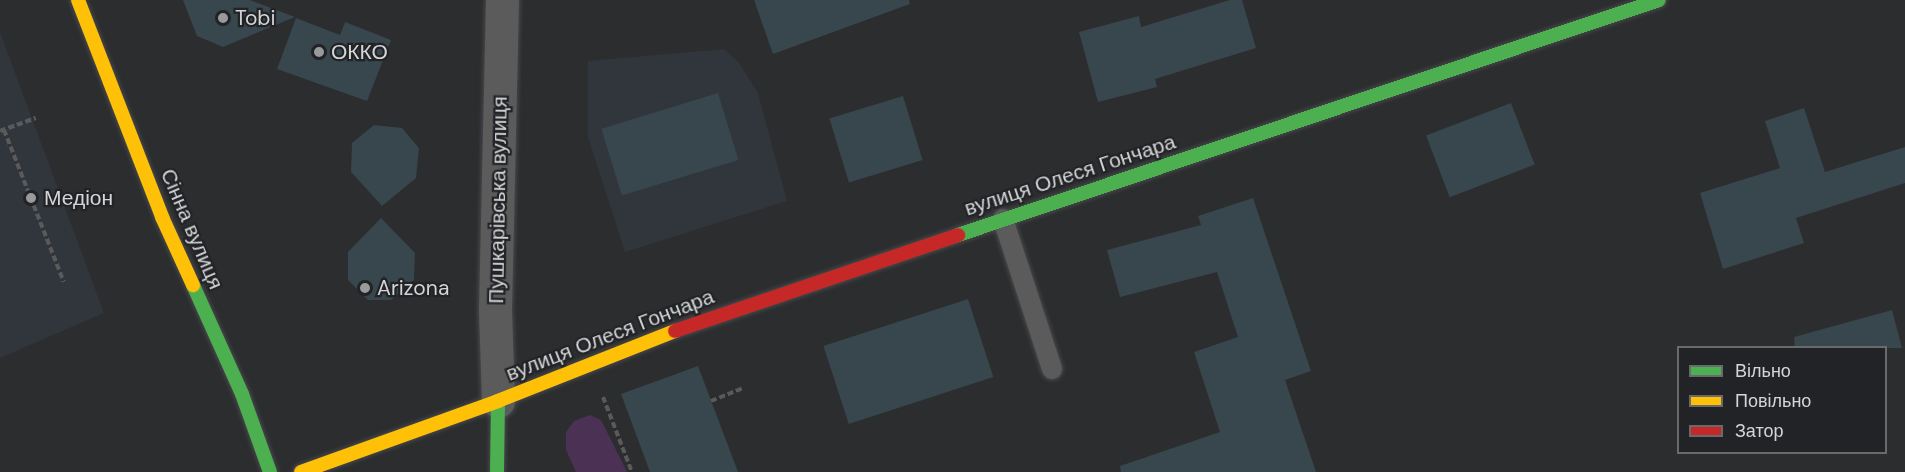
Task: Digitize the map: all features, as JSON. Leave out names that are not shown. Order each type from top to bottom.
[{"type":"main road","name":"Сінна вулиця","points":[[78,0],[162,217],[242,394],[270,472]]},
{"type":"main road","name":"вулиця Олеся Гончара","points":[[301,472],[498,401],[615,353],[718,315],[1659,0]]},
{"type":"main road","points":[[497,472],[498,401]]},
{"type":"street","name":"Пушкарівська вулиця","points":[[498,401],[495,309],[502,0]]},
{"type":"lane","points":[[1003,219],[1052,369]]},
{"type":"path","points":[[36,118],[2,131],[64,282]]},
{"type":"path","points":[[711,401],[744,388]]},
{"type":"path","points":[[600,390],[632,472]]},
{"type":"shaded area","name":"Медіон","points":[[0,32],[104,313],[0,358]]},
{"type":"shaded area","points":[[724,49],[739,63],[758,93],[787,201],[625,252],[588,137],[588,61]]},
{"type":"shaded area","points":[[590,415],[601,420],[627,472],[576,472],[566,450],[566,432],[574,421]]},
{"type":"building","name":"Tobi","points":[[183,0],[250,0],[295,17],[223,47],[197,36]]},
{"type":"building","points":[[754,0],[909,0],[910,4],[773,54]]},
{"type":"building","points":[[1230,0],[1242,0],[1256,48],[1155,79],[1157,87],[1098,102],[1079,32],[1139,16],[1141,27]]},
{"type":"building","points":[[296,18],[340,35],[345,22],[391,40],[367,101],[277,69]]},
{"type":"building","points":[[718,93],[738,160],[622,196],[601,129]]},
{"type":"building","points":[[903,96],[923,160],[849,183],[829,119]]},
{"type":"building","points":[[1511,103],[1535,165],[1450,197],[1426,136]]},
{"type":"building","points":[[1804,108],[1825,172],[1905,147],[1905,183],[1796,218],[1804,243],[1723,269],[1700,193],[1780,168],[1765,121]]},
{"type":"building","points":[[374,125],[402,128],[419,148],[416,178],[382,206],[351,172],[352,143]]},
{"type":"building","points":[[1253,198],[1311,371],[1285,380],[1316,472],[1121,472],[1120,466],[1220,432],[1194,352],[1238,337],[1217,272],[1120,297],[1107,250],[1201,225],[1198,216]]},
{"type":"building","points":[[381,218],[415,253],[414,280],[391,300],[368,300],[348,280],[348,252]]},
{"type":"building","points":[[968,299],[993,377],[849,424],[823,346]]},
{"type":"building","points":[[1892,310],[1902,348],[1795,346],[1794,337]]},
{"type":"building","points":[[698,366],[738,472],[650,472],[621,394]]},
{"type":"traffic: fast","points":[[958,235],[1659,0]]},
{"type":"traffic: fast","points":[[193,285],[242,394],[270,472]]},
{"type":"traffic: fast","points":[[497,472],[498,401]]},
{"type":"traffic: slow","points":[[78,0],[162,217],[193,285]]},
{"type":"traffic: slow","points":[[301,472],[498,401],[675,331]]},
{"type":"traffic: jam","points":[[675,331],[958,235]]},
{"type":"place","name":"Tobi","points":[[223,18]]},
{"type":"place","name":"ОККО","points":[[319,52]]},
{"type":"place","name":"Медіон","points":[[31,198]]},
{"type":"place","name":"Arizona","points":[[365,288]]}]
